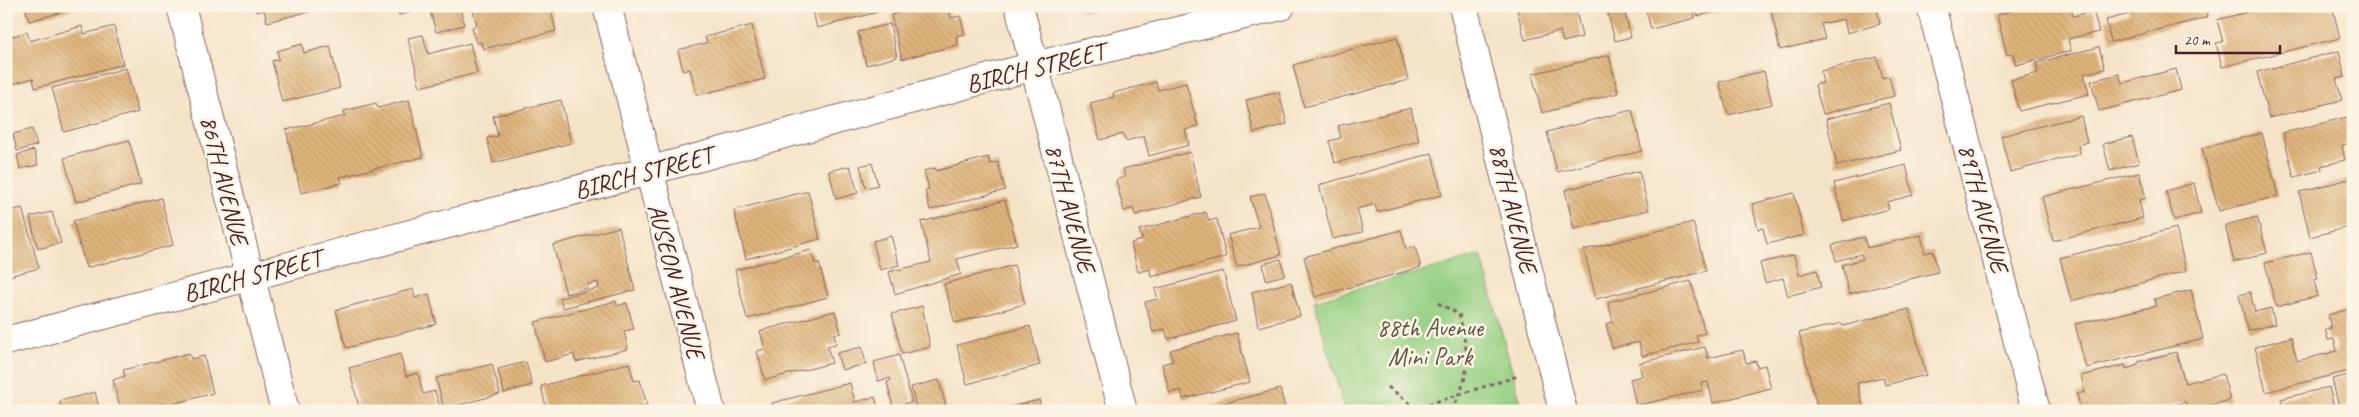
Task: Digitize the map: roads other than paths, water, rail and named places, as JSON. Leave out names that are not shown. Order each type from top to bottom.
[{"type":"street","name":"86TH AVENUE","points":[[181,6],[285,411]]},
{"type":"street","name":"AUSEON AVENUE","points":[[607,6],[648,171],[712,411]]},
{"type":"street","name":"87TH AVENUE","points":[[1019,6],[1123,411]]},
{"type":"street","name":"BIRCH STREET","points":[[6,341],[648,171],[1034,66],[1281,6]]},
{"type":"street","name":"88TH AVENUE","points":[[1463,6],[1563,411]]},
{"type":"street","name":"89TH AVENUE","points":[[1931,6],[2036,411]]},
{"type":"park label","name":"88th Avenue Mini Park","points":[[1430,342]]}]
